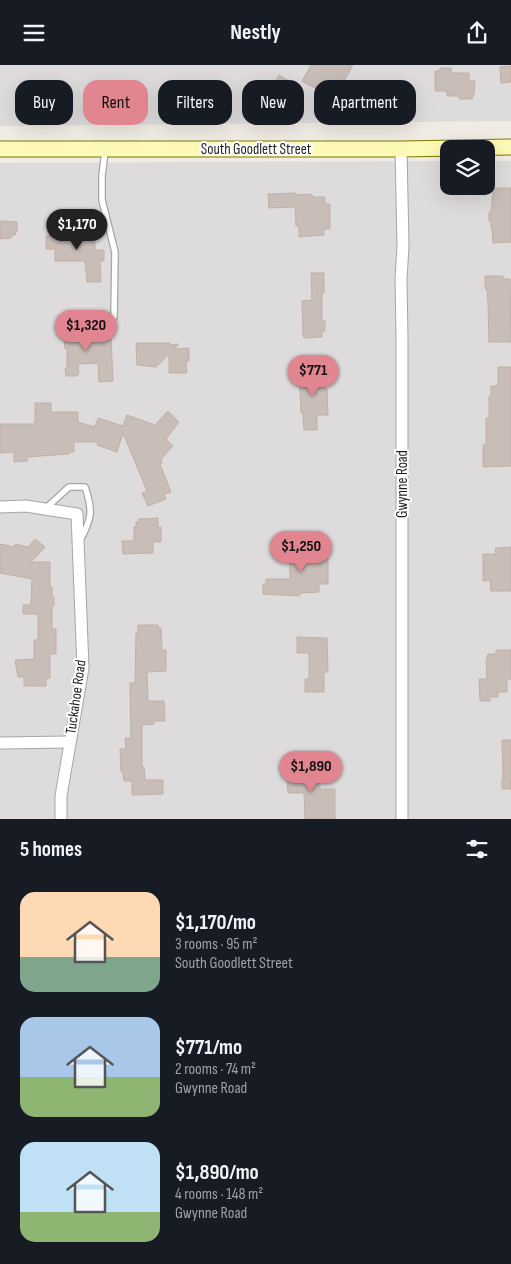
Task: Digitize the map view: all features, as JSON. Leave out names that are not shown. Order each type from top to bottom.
[{"type":"main road","name":"South Goodlett Street","points":[[0,149],[401,149],[511,147]]},
{"type":"street","name":"Gwynne Road","points":[[401,149],[403,246],[401,279],[402,819]]},
{"type":"street","points":[[0,507],[26,506],[45,509]]},
{"type":"street","name":"Tuckahoe Road","points":[[45,509],[78,514],[83,668],[61,796],[61,819]]},
{"type":"street","points":[[0,743],[70,742]]},
{"type":"lane","points":[[92,323],[109,321],[114,317],[115,253],[102,200],[105,149]]},
{"type":"lane","points":[[45,509],[69,487],[85,487],[91,503],[89,525],[78,542]]},
{"type":"shaded area","points":[[0,65],[511,65],[511,121],[416,122],[416,80],[314,80],[314,123],[304,123],[304,80],[242,80],[242,124],[232,124],[232,80],[158,80],[158,124],[148,125],[148,80],[83,80],[83,125],[102,125],[0,126]]},
{"type":"shaded area","points":[[440,161],[440,195],[495,195],[495,161],[511,161],[511,819],[0,819],[0,163]]},
{"type":"building","points":[[311,65],[353,65],[345,80],[314,80],[314,87],[303,80]]},
{"type":"building","points":[[511,66],[511,82],[501,83],[500,67]]},
{"type":"building","points":[[440,68],[451,68],[452,73],[469,73],[469,81],[475,81],[472,99],[447,96],[447,91],[435,91],[435,71],[440,71]]},
{"type":"building","points":[[279,75],[287,80],[276,80]]},
{"type":"building","points":[[495,188],[511,188],[511,242],[493,243],[491,221],[489,221],[489,212],[491,212]]},
{"type":"building","points":[[296,193],[296,195],[311,194],[314,197],[325,197],[325,204],[330,204],[330,229],[324,229],[324,235],[299,237],[299,226],[296,226],[295,207],[269,208],[268,194]]},
{"type":"building","points":[[0,221],[17,222],[17,232],[15,235],[11,236],[11,238],[0,239]]},
{"type":"building","points":[[74,226],[83,226],[84,242],[95,242],[95,250],[104,250],[104,261],[100,261],[101,282],[87,282],[85,261],[55,261],[55,249],[46,249],[46,236],[55,236],[55,230],[68,230],[68,228],[74,228]]},
{"type":"building","points":[[311,273],[324,273],[322,321],[325,321],[325,331],[322,331],[322,337],[304,338],[302,301],[312,300]]},
{"type":"building","points":[[485,276],[503,276],[503,279],[510,279],[511,342],[489,342]]},
{"type":"building","points":[[61,318],[75,318],[77,338],[111,338],[113,381],[99,382],[98,363],[78,364],[79,373],[77,376],[66,376],[67,349],[65,349],[64,339],[62,339]]},
{"type":"building","points":[[136,343],[170,343],[170,345],[179,344],[174,349],[189,348],[189,361],[186,361],[187,373],[169,373],[169,354],[156,367],[137,365]]},
{"type":"building","points":[[498,367],[511,367],[511,466],[483,467],[483,445],[486,445],[486,418],[489,418],[489,396],[491,396],[491,386],[498,386]]},
{"type":"building","points":[[299,369],[324,369],[328,415],[317,415],[317,430],[304,430],[303,413],[301,413]]},
{"type":"building","points":[[35,403],[51,403],[51,412],[78,412],[78,422],[95,427],[98,418],[123,426],[127,415],[155,425],[168,411],[179,422],[166,439],[173,446],[161,459],[162,463],[160,464],[171,492],[164,494],[166,499],[148,506],[142,493],[147,491],[123,433],[117,452],[97,445],[98,442],[74,442],[74,452],[27,457],[27,461],[14,462],[14,452],[0,453],[0,424],[35,424]]},
{"type":"building","points":[[158,518],[158,528],[161,527],[161,542],[153,542],[153,553],[123,554],[122,541],[134,541],[136,522],[139,522],[139,519]]},
{"type":"building","points":[[35,539],[45,547],[31,562],[50,562],[50,587],[52,587],[54,598],[52,629],[56,629],[56,654],[50,654],[50,678],[46,679],[46,686],[24,686],[24,677],[18,677],[15,660],[34,659],[34,640],[38,640],[38,614],[23,614],[23,605],[31,603],[32,579],[0,573],[0,544],[15,547],[15,544],[28,547]]},
{"type":"building","points":[[289,546],[319,546],[319,554],[328,554],[328,584],[319,584],[319,592],[302,593],[299,596],[263,594],[263,584],[266,584],[266,579],[290,579]]},
{"type":"building","points":[[511,547],[511,591],[491,591],[490,580],[483,581],[483,554],[496,554],[495,548]]},
{"type":"building","points":[[138,625],[158,625],[161,628],[162,650],[166,650],[166,671],[147,672],[148,701],[164,701],[165,721],[154,721],[154,724],[142,725],[142,767],[144,767],[145,780],[163,780],[163,794],[132,795],[132,781],[124,781],[123,772],[121,772],[120,749],[126,749],[125,738],[131,738],[130,683],[135,683],[136,633],[138,633]]},
{"type":"building","points":[[297,637],[327,638],[328,672],[324,672],[324,692],[305,692],[305,679],[309,679],[309,653],[297,653]]},
{"type":"building","points":[[496,650],[511,650],[511,679],[507,679],[507,692],[498,692],[498,697],[490,697],[490,701],[480,701],[479,679],[487,679],[486,660],[488,654],[496,654]]},
{"type":"building","points":[[502,740],[511,740],[511,789],[502,789],[502,778],[507,778],[503,777]]},
{"type":"building","points":[[306,762],[306,775],[309,775],[309,779],[313,779],[313,782],[320,782],[320,789],[335,789],[335,819],[305,819],[304,793],[288,793],[286,763]]}]
